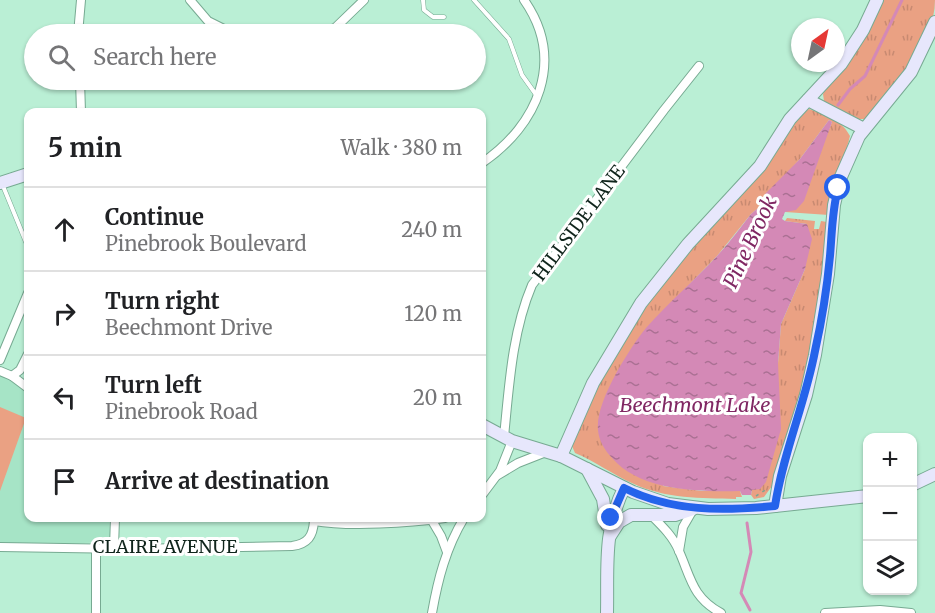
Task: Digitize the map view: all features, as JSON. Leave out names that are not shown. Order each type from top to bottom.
[{"type":"street","points":[[79,24],[81,0]]},
{"type":"street","points":[[190,0],[208,21],[214,24]]},
{"type":"street","points":[[339,24],[364,0]]},
{"type":"street","points":[[486,160],[503,146],[529,116],[544,70],[544,46],[534,17],[524,0]]},
{"type":"street","points":[[561,456],[593,383],[641,303],[688,244],[760,166],[785,127],[832,74],[849,52],[877,0]]},
{"type":"street","points":[[775,506],[780,476],[806,395],[819,333],[828,274],[835,198],[847,162],[864,129],[898,90],[910,72],[935,22]]},
{"type":"street","name":"HILLSIDE LANE","points":[[495,477],[503,465],[508,439],[516,340],[523,307],[532,285],[699,66]]},
{"type":"street","points":[[80,90],[81,108]]},
{"type":"street","points":[[808,100],[864,129]]},
{"type":"street","points":[[1,183],[24,175]]},
{"type":"street","points":[[0,360],[24,302]]},
{"type":"street","points":[[12,376],[20,370],[24,362]]},
{"type":"street","points":[[0,371],[24,385]]},
{"type":"street","points":[[486,426],[508,439],[561,456],[624,488],[659,502],[694,508],[723,509],[863,496]]},
{"type":"street","points":[[486,489],[495,477],[518,463],[548,451]]},
{"type":"street","points":[[585,467],[595,481],[603,499],[608,537],[608,613]]},
{"type":"street","points":[[917,482],[935,474]]},
{"type":"street","points":[[608,537],[611,518],[624,488]]},
{"type":"street","points":[[608,537],[619,522],[634,514],[675,515],[694,508]]},
{"type":"street","points":[[680,551],[683,527],[694,508]]},
{"type":"street","points":[[649,514],[665,529],[680,551],[695,590],[708,605],[721,613]]},
{"type":"street","points":[[114,547],[115,522]]},
{"type":"street","name":"CLAIRE AVENUE","points":[[0,547],[128,549],[292,546],[304,543],[310,538],[313,532],[313,522]]},
{"type":"street","points":[[358,522],[388,522]]},
{"type":"street","points":[[433,522],[447,552]]},
{"type":"street","points":[[432,613],[447,552],[462,522]]},
{"type":"street","points":[[96,547],[96,613]]},
{"type":"street","points":[[825,613],[868,610],[911,613]]},
{"type":"lane","points":[[423,0],[424,10],[433,17],[444,17]]},
{"type":"lane","points":[[474,0],[509,39],[522,75],[537,97]]},
{"type":"lane","points":[[1,183],[24,238]]},
{"type":"path","points":[[753,498],[764,493],[771,486]]},
{"type":"shaded area","points":[[0,374],[24,388],[24,522],[109,522],[111,542],[0,546]]},
{"type":"green space","points":[[881,0],[935,0],[933,17],[920,49],[899,79],[865,119],[859,119],[824,101],[823,94],[837,72],[845,72],[845,58]]},
{"type":"green space","points":[[809,109],[838,122],[850,136],[829,215],[785,212],[821,149],[832,122],[829,120],[800,159],[765,198],[775,207],[772,214],[757,209],[751,214],[717,256],[647,328],[663,486],[702,491],[740,491],[742,497],[736,497],[736,499],[697,498],[659,493],[626,480],[575,453],[572,446],[592,391],[644,304],[803,110]]},
{"type":"green space","points":[[787,218],[815,221],[814,229],[819,229],[821,221],[827,222],[826,261],[804,387],[772,486],[764,497],[754,499],[751,495],[778,363],[781,324],[805,269],[807,224],[785,221]]},
{"type":"green space","points":[[0,407],[24,417],[24,424],[0,491]]},
{"type":"water","name":"Beechmont Lake","points":[[829,120],[832,122],[804,201],[796,210],[785,212],[782,219],[807,224],[812,239],[805,269],[781,324],[778,363],[781,429],[766,482],[760,489],[752,490],[751,495],[742,495],[740,491],[689,490],[671,487],[638,477],[624,469],[612,458],[602,445],[598,430],[602,405],[614,376],[646,328],[717,256],[751,214],[757,209],[772,214],[775,207],[765,198],[765,194],[800,159]]},
{"type":"waterway","name":"Pine Brook","points":[[838,105],[850,89],[865,76],[902,0]]},
{"type":"waterway","name":"Pine Brook","points":[[747,523],[751,552],[741,593],[750,610]]},
{"type":"route","points":[[611,518],[624,488],[651,500],[684,507],[723,509],[775,506],[780,476],[806,395],[819,333],[838,188]]}]
